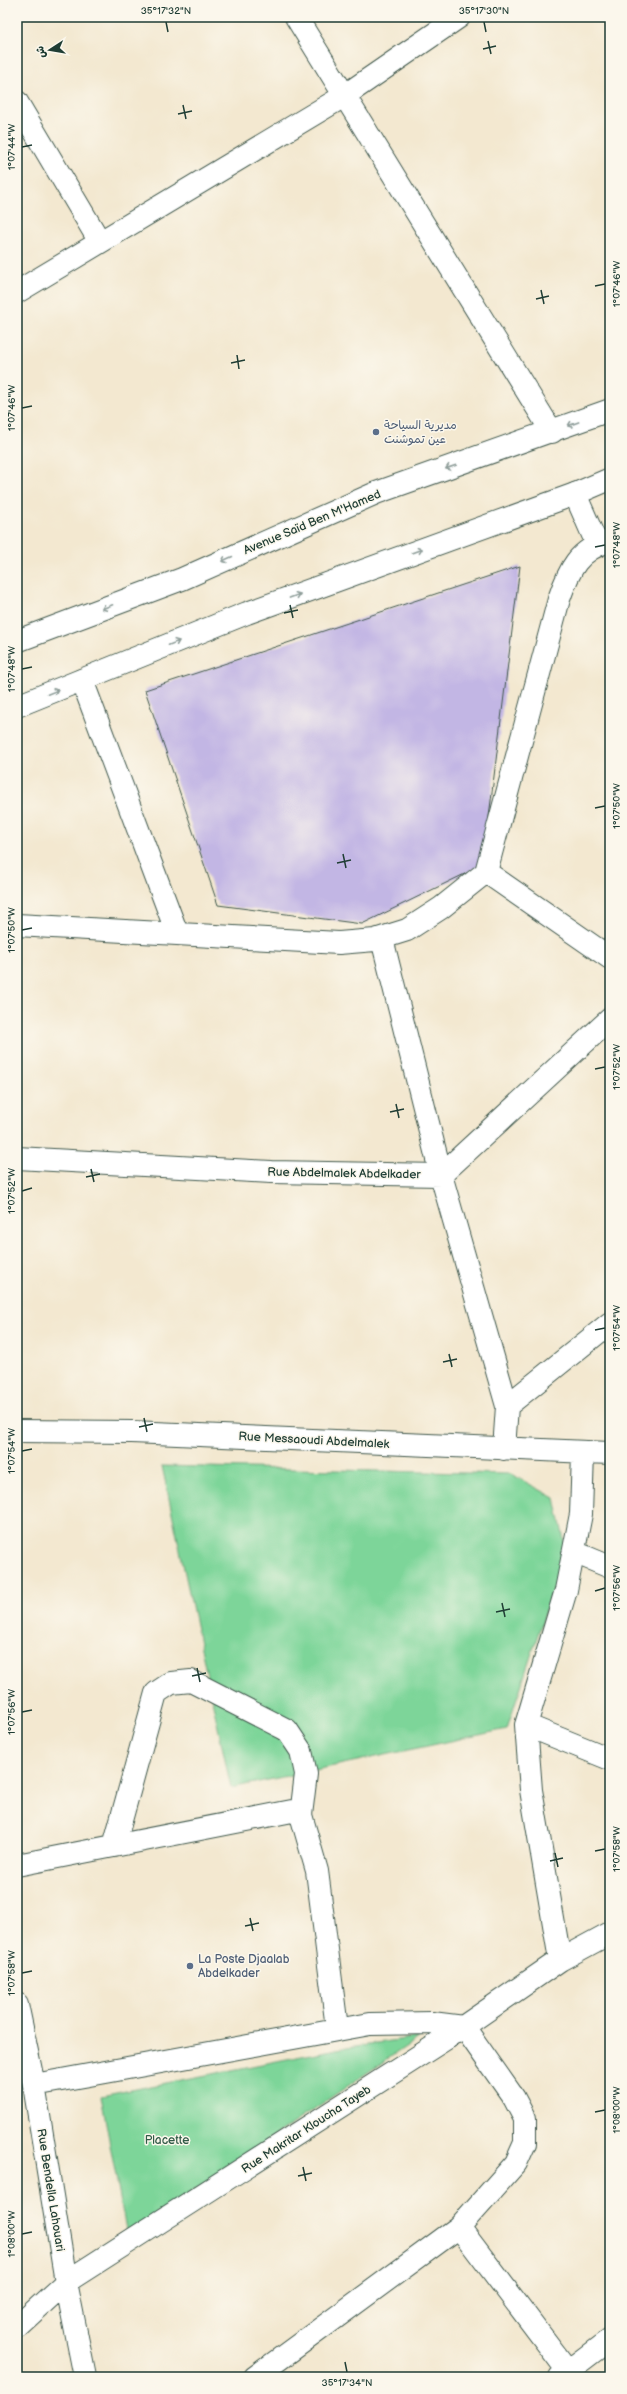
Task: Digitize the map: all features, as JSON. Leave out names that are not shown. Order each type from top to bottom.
[{"type":"street","points":[[296,17],[552,432]]},
{"type":"street","points":[[17,292],[344,96],[460,17]]},
{"type":"street","points":[[17,102],[100,242]]},
{"type":"street","name":"Avenue Saïd Ben M'Hamed","points":[[17,641],[182,579],[376,493],[552,432],[610,410]]},
{"type":"street","points":[[17,706],[247,613],[576,494],[610,479]]},
{"type":"street","points":[[17,925],[339,943],[382,939],[408,930],[441,908],[486,872],[559,599],[568,572],[578,558],[603,542],[576,494]]},
{"type":"street","points":[[82,680],[177,933]]},
{"type":"street","points":[[486,872],[610,958]]},
{"type":"street","points":[[382,939],[441,1175],[507,1406],[504,1449]]},
{"type":"street","points":[[441,1175],[610,1019]]},
{"type":"street","name":"Rue Abdelmalek Abdelkader","points":[[17,1158],[270,1172],[441,1175]]},
{"type":"street","points":[[507,1406],[610,1324]]},
{"type":"street","name":"Rue Messaoudi Abdelmalek","points":[[17,1431],[132,1432],[610,1453]]},
{"type":"street","points":[[560,1960],[531,1790],[526,1725],[566,1590],[574,1552],[581,1514],[583,1453]]},
{"type":"street","points":[[574,1552],[610,1567]]},
{"type":"street","points":[[114,1846],[156,1693],[171,1683],[191,1681],[287,1730],[301,1751],[306,1774],[301,1815],[317,1871],[338,2028]]},
{"type":"street","points":[[526,1725],[610,1759]]},
{"type":"street","points":[[17,1865],[292,1811],[301,1815]]},
{"type":"street","name":"Rue Makritar Kloucha Tayeb","points":[[17,2327],[66,2282],[464,2027],[560,1960],[607,1940]]},
{"type":"street","name":"Rue Bendella Lahouari","points":[[17,2004],[21,2048],[34,2085],[66,2282],[85,2377]]},
{"type":"street","points":[[34,2085],[230,2050],[338,2028],[370,2024],[404,2023],[464,2027],[514,2098],[525,2119],[524,2143],[516,2163],[459,2227],[254,2377]]},
{"type":"street","points":[[459,2227],[564,2374],[610,2339]]},
{"type":"green space","points":[[162,1466],[511,1474],[555,1498],[566,1549],[507,1729],[231,1788]]},
{"type":"green space","name":"Placette","points":[[420,2037],[127,2236],[101,2096],[347,2047]]},
{"type":"building","points":[[520,566],[483,865],[362,924],[218,905],[145,690]]},
{"type":"place","name":"مديرية السياحة عين تموشنت","points":[[376,432]]},
{"type":"place","name":"La Poste Djaalab Abdelkader","points":[[190,1966]]}]
